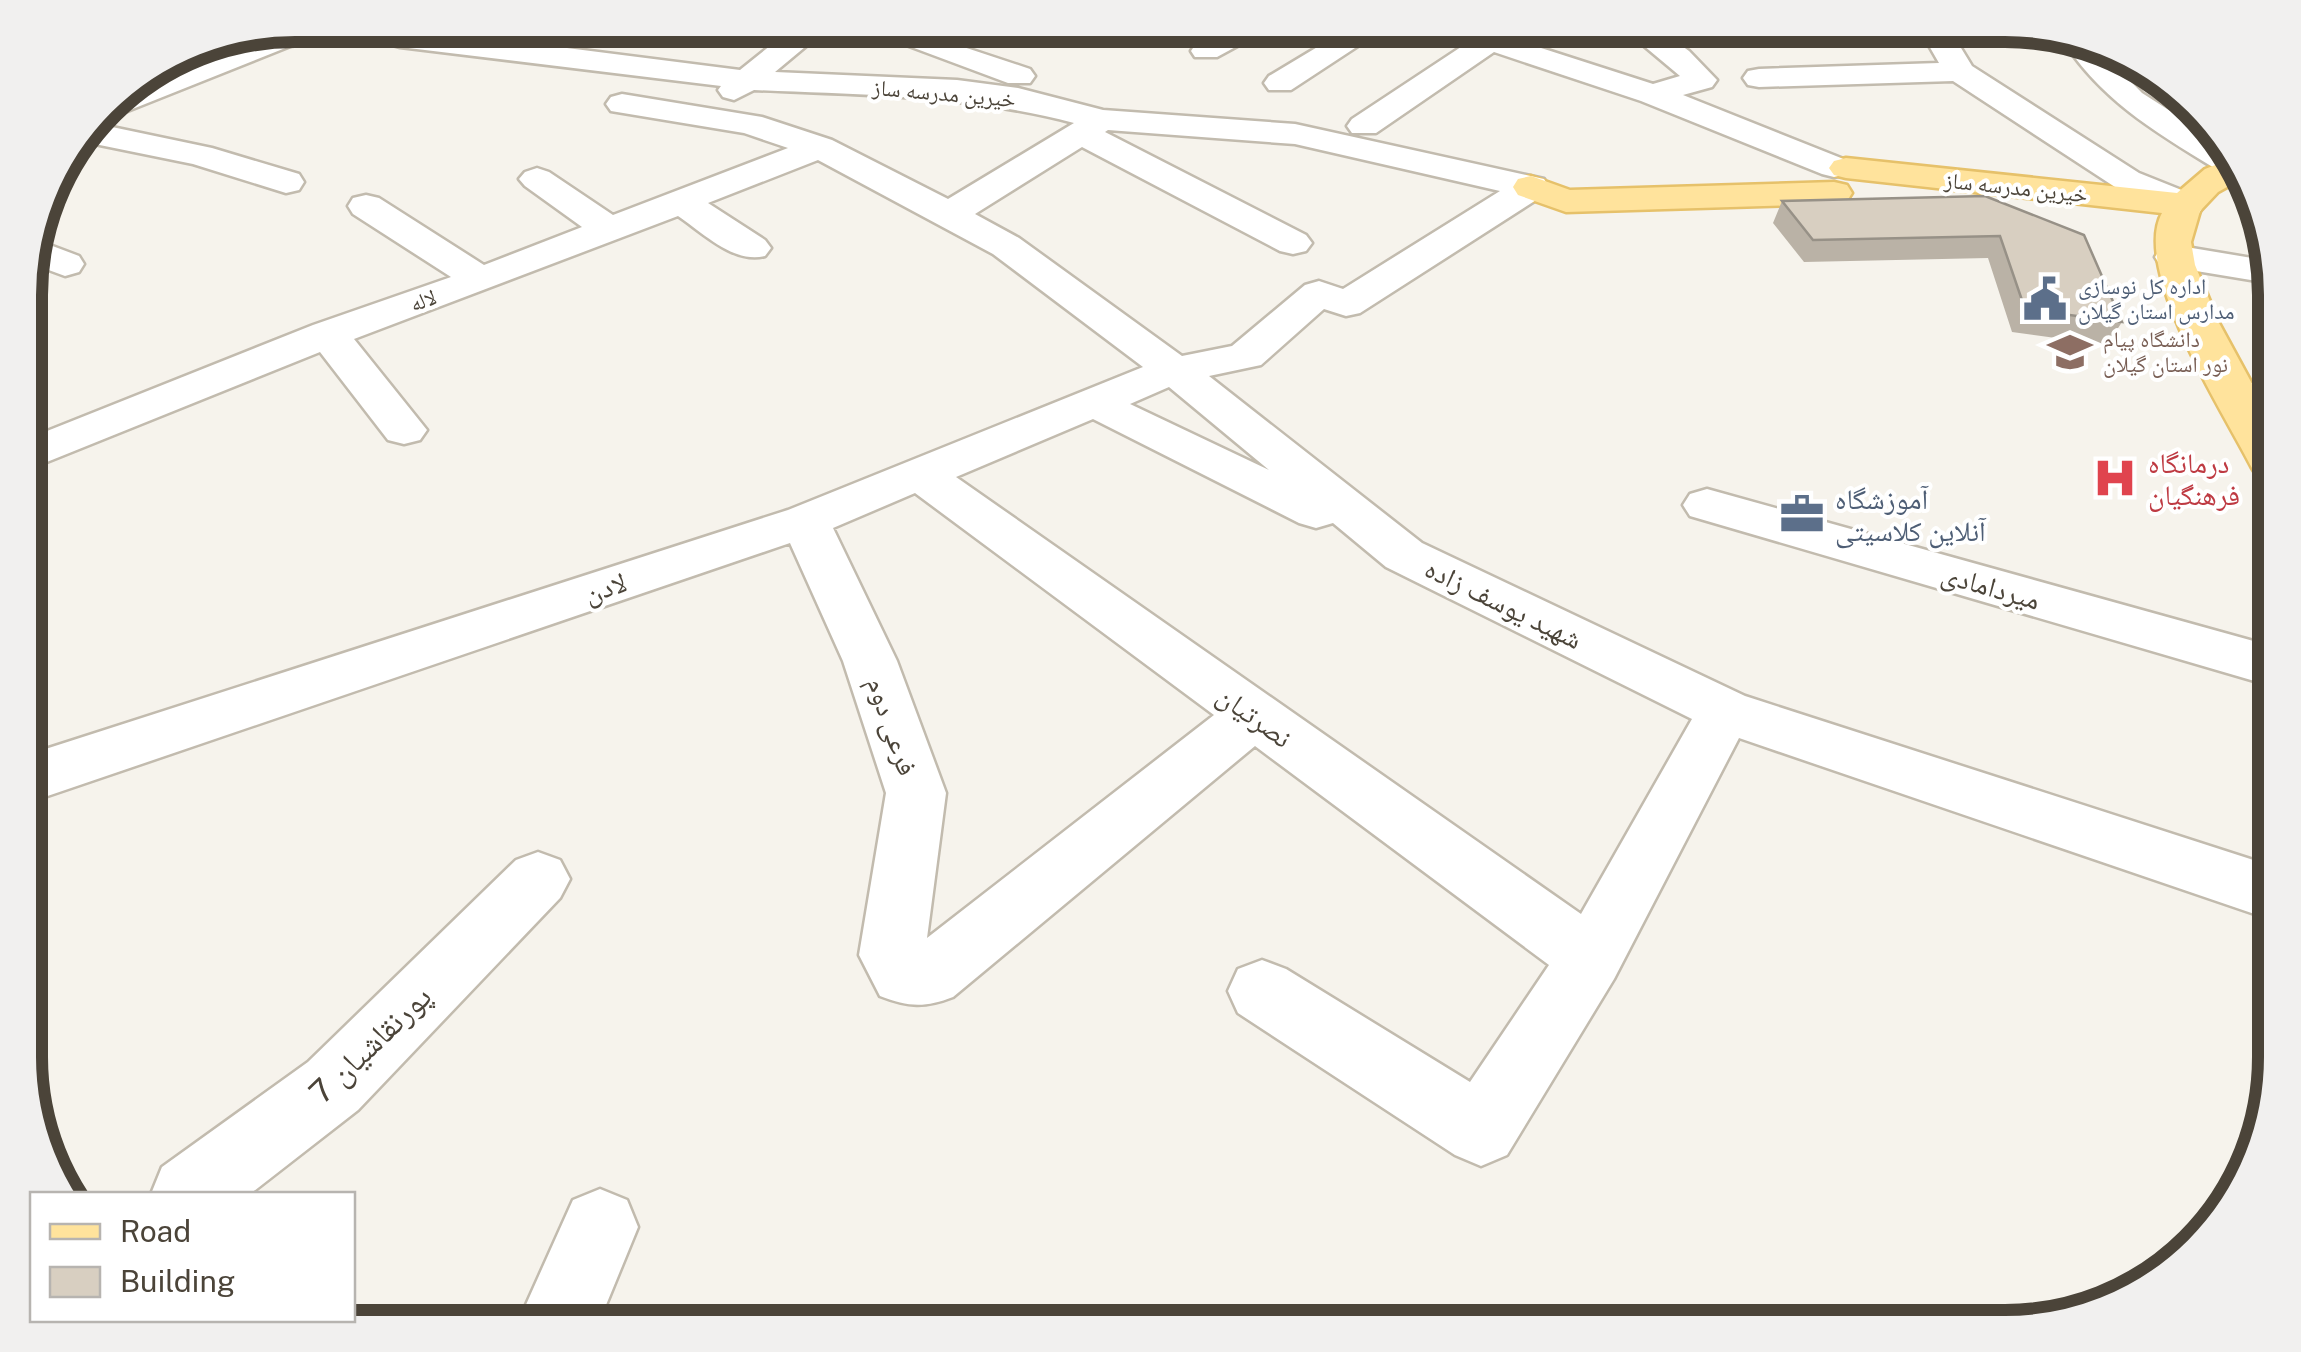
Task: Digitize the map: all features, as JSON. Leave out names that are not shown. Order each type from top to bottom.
[{"type":"main road","points":[[2227,174],[2195,194],[2186,205],[2174,226],[2174,257],[2190,305],[2257,397]]},
{"type":"main road","name":"خیرین مدرسه ساز","points":[[1530,187],[1566,201],[1834,178],[1941,192],[2186,205]]},
{"type":"main road","name":"خیرین مدرسه ساز","points":[[2024,195],[2174,257]]},
{"type":"street","points":[[1206,51],[1222,42]]},
{"type":"street","points":[[1280,82],[1346,42]]},
{"type":"street","points":[[1364,126],[1489,42]]},
{"type":"street","points":[[1495,42],[1738,125],[1834,178]]},
{"type":"street","points":[[1652,94],[1700,80],[1658,42]]},
{"type":"street","points":[[1942,42],[1960,72],[2127,180],[2186,205]]},
{"type":"street","name":"خیرین مدرسه ساز","points":[[440,43],[746,80],[957,90],[1081,121],[1295,134],[1530,187]]},
{"type":"street","points":[[702,117],[793,43]]},
{"type":"street","points":[[926,43],[1051,88],[1081,121],[1293,242]]},
{"type":"street","points":[[142,95],[270,44]]},
{"type":"street","points":[[2091,58],[2145,109],[2212,151]]},
{"type":"street","points":[[1758,78],[1960,72]]},
{"type":"street","name":"شهید یوسف زاده","points":[[622,104],[750,124],[820,147],[948,214],[1006,246],[1174,370],[1404,555],[1726,711],[2258,888]]},
{"type":"street","points":[[948,214],[1081,121]]},
{"type":"street","points":[[100,135],[200,155],[286,182]]},
{"type":"street","name":"لاله","points":[[42,450],[328,334],[481,280],[820,147]]},
{"type":"street","points":[[537,178],[609,229]]},
{"type":"street","name":"لادن","points":[[42,774],[805,520],[1174,370],[1246,356],[1320,293],[1346,304],[1530,187]]},
{"type":"street","points":[[680,201],[752,248]]},
{"type":"street","points":[[366,206],[481,280]]},
{"type":"street","points":[[2174,257],[2257,270]]},
{"type":"street","points":[[328,334],[404,430]]},
{"type":"street","points":[[1094,403],[1404,555]]},
{"type":"street","name":"نصرتیان","points":[[920,474],[1591,958]]},
{"type":"street","name":"میردامادی","points":[[1707,505],[2258,663]]},
{"type":"street","name":"فرعی دوم","points":[[805,520],[870,661],[916,793],[892,954],[904,975],[930,976],[1254,714]]},
{"type":"street","points":[[1262,991],[1481,1130],[1591,958],[1726,711]]},
{"type":"street","name":"پورنقاشیان 7","points":[[192,1192],[333,1086],[538,878]]},
{"type":"street","points":[[564,1310],[600,1227]]},
{"type":"building","points":[[1985,196],[2084,235],[2122,322],[2025,309],[2000,236],[1813,240],[1782,201]]},
{"type":"place","name":"اداره کل نوسازی مدارس استان گیلان","points":[[2045,299]]},
{"type":"place","name":"دانشگاه پیام نور استان گیلان","points":[[2070,352]]},
{"type":"place","name":"درمانگاه فرهنگیان","points":[[2115,478]]},
{"type":"place","name":"آموزشگاه آنلاین کلاسیتی","points":[[1802,514]]}]
